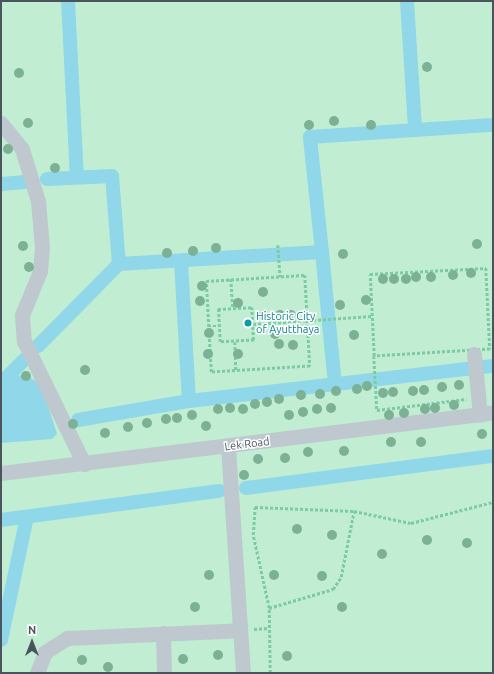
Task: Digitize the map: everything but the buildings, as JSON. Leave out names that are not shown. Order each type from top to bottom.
[{"type":"street","points":[[1,125],[22,149],[31,170],[39,209],[42,248],[40,271],[22,315],[24,341],[84,464]]},
{"type":"street","points":[[474,354],[478,391],[487,414]]},
{"type":"street","name":"Lek Road","points":[[1,474],[487,414]]},
{"type":"street","points":[[228,447],[243,673]]},
{"type":"street","points":[[37,673],[45,652],[67,638],[240,630]]},
{"type":"street","points":[[163,633],[164,673]]},
{"type":"path","points":[[278,245],[280,277]]},
{"type":"path","points":[[374,356],[490,349],[486,268],[370,274],[374,356],[377,399]]},
{"type":"path","points":[[305,275],[310,366],[211,372],[206,281],[231,279],[305,275]]},
{"type":"path","points":[[231,279],[233,308]]},
{"type":"path","points":[[252,307],[254,340],[220,342],[218,309],[233,308],[252,307]]},
{"type":"path","points":[[253,324],[372,316]]},
{"type":"path","points":[[208,326],[219,326]]},
{"type":"path","points":[[235,342],[236,370]]},
{"type":"path","points":[[377,410],[478,391]]},
{"type":"path","points":[[270,673],[269,608],[253,535],[255,507],[354,511],[411,523],[493,502]]},
{"type":"path","points":[[269,608],[333,589],[341,578],[354,511]]},
{"type":"green space","points":[[1,1],[493,1],[493,673],[1,673]]},
{"type":"water","points":[[25,375],[41,384],[57,434],[52,439],[1,443],[1,377]]},
{"type":"waterway","points":[[68,1],[77,176]]},
{"type":"waterway","points":[[407,1],[415,129]]},
{"type":"waterway","points":[[47,179],[112,176],[119,264],[322,252],[310,137],[493,125]]},
{"type":"waterway","points":[[1,184],[25,182]]},
{"type":"waterway","points":[[322,252],[335,384]]},
{"type":"waterway","points":[[181,262],[189,401]]},
{"type":"waterway","points":[[38,346],[119,264]]},
{"type":"waterway","points":[[1,383],[24,360]]},
{"type":"waterway","points":[[78,420],[189,401],[493,366]]},
{"type":"waterway","points":[[246,488],[493,456]]},
{"type":"waterway","points":[[1,520],[219,491]]},
{"type":"waterway","points":[[1,640],[27,517]]},
{"type":"place","name":"Historic City of Ayutthaya","points":[[248,323]]}]
